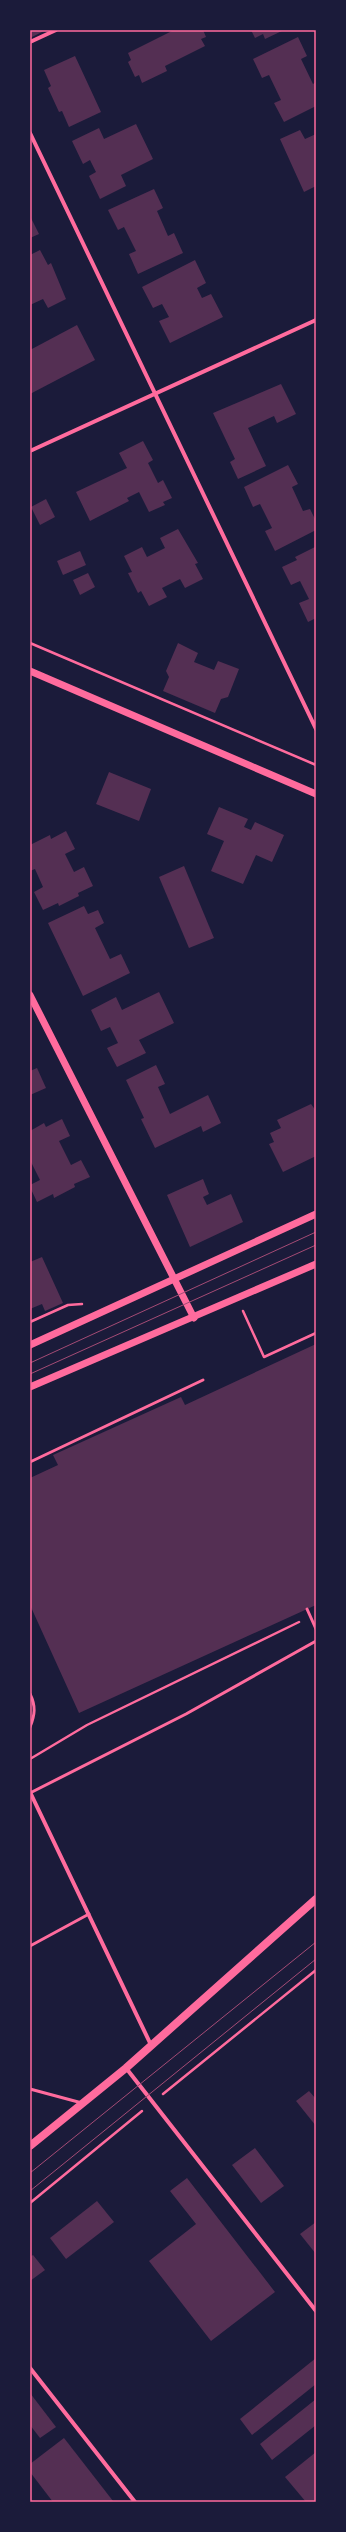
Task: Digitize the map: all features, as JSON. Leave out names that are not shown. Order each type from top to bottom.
[{"type":"main road","points":[[30,2146],[126,2068],[316,1899]]},
{"type":"street","points":[[30,42],[56,30]]},
{"type":"street","points":[[30,133],[157,393],[316,729]]},
{"type":"street","points":[[30,451],[316,320]]},
{"type":"street","points":[[30,671],[316,794]]},
{"type":"street","points":[[30,995],[176,1279],[194,1318]]},
{"type":"street","points":[[30,1345],[316,1214]]},
{"type":"street","points":[[30,1387],[194,1318],[316,1264]]},
{"type":"street","points":[[30,1792],[152,2045]]},
{"type":"street","points":[[126,2068],[316,2311]]},
{"type":"street","points":[[30,2368],[134,2502]]},
{"type":"lane","points":[[30,1462],[203,1380]]},
{"type":"lane","points":[[307,1609],[316,1629]]},
{"type":"lane","points":[[30,1792],[186,1714],[316,1640]]},
{"type":"lane","points":[[30,1694],[35,1704],[34,1719],[30,1727]]},
{"type":"lane","points":[[30,1946],[88,1914]]},
{"type":"lane","points":[[30,2089],[82,2103]]},
{"type":"path","points":[[30,643],[316,764]]},
{"type":"path","points":[[30,1322],[68,1305]]},
{"type":"path","points":[[243,1309],[264,1357],[316,1333]]},
{"type":"path","points":[[30,1759],[88,1724],[302,1621]]},
{"type":"path","points":[[30,2203],[316,1970]]},
{"type":"building","points":[[30,30],[46,30],[30,38]]},
{"type":"building","points":[[174,30],[203,30],[206,37],[201,39],[205,46],[165,66],[167,71],[142,83],[139,75],[135,77],[128,62],[131,60],[128,53]]},
{"type":"building","points":[[251,30],[284,30],[265,39],[263,34],[255,38]]},
{"type":"building","points":[[298,37],[307,56],[301,59],[313,84],[316,82],[316,106],[284,122],[274,103],[281,100],[269,75],[262,78],[253,59]]},
{"type":"building","points":[[75,56],[101,112],[69,127],[62,111],[59,112],[48,88],[51,86],[44,70]]},
{"type":"building","points":[[136,124],[153,159],[121,175],[126,186],[100,199],[89,176],[96,172],[90,160],[83,164],[72,141],[99,128],[104,139]]},
{"type":"building","points":[[300,130],[305,139],[316,134],[316,186],[304,192],[280,139]]},
{"type":"building","points":[[154,189],[163,208],[157,211],[168,236],[174,233],[183,253],[138,274],[129,254],[136,251],[124,227],[118,230],[108,210]]},
{"type":"building","points":[[30,216],[39,234],[30,238]]},
{"type":"building","points":[[40,250],[48,265],[51,263],[66,299],[48,308],[43,299],[30,305],[30,255]]},
{"type":"building","points":[[195,260],[206,283],[197,288],[202,298],[211,294],[223,317],[170,343],[159,321],[169,317],[162,304],[153,308],[142,287]]},
{"type":"building","points":[[77,325],[95,360],[30,394],[30,350]]},
{"type":"building","points":[[281,384],[296,414],[277,423],[274,416],[248,428],[266,466],[238,479],[230,462],[235,459],[213,413]]},
{"type":"building","points":[[143,441],[153,460],[148,463],[158,483],[163,480],[172,498],[163,502],[165,505],[149,512],[139,492],[127,498],[129,501],[90,521],[76,492],[127,468],[119,453]]},
{"type":"building","points":[[288,465],[298,484],[292,487],[303,511],[310,509],[316,521],[316,530],[275,551],[265,531],[272,528],[260,504],[253,507],[244,487]]},
{"type":"building","points":[[46,499],[55,517],[40,525],[31,507]]},
{"type":"building","points":[[178,529],[198,563],[195,564],[203,579],[185,588],[180,579],[162,588],[167,597],[149,606],[141,591],[138,593],[128,573],[132,572],[124,556],[142,547],[147,557],[165,548],[160,538]]},
{"type":"building","points":[[315,547],[316,618],[308,622],[299,603],[309,599],[300,581],[291,585],[282,567],[297,560],[295,557]]},
{"type":"building","points":[[80,551],[86,565],[63,575],[57,561]]},
{"type":"building","points":[[88,573],[95,587],[80,595],[73,580]]},
{"type":"building","points":[[178,643],[198,653],[194,662],[214,670],[218,661],[239,669],[228,697],[221,699],[215,713],[163,691],[169,677],[166,671]]},
{"type":"building","points":[[109,772],[151,789],[139,821],[96,804]]},
{"type":"building","points":[[219,807],[248,819],[244,827],[251,830],[255,822],[284,835],[272,862],[256,855],[243,884],[211,871],[224,841],[207,834]]},
{"type":"building","points":[[66,831],[75,849],[65,854],[74,872],[84,867],[93,886],[78,893],[79,896],[59,906],[58,903],[43,910],[34,892],[43,887],[35,869],[30,871],[30,845],[50,835],[51,839]]},
{"type":"building","points":[[184,866],[214,938],[189,948],[159,877]]},
{"type":"building","points":[[84,906],[88,914],[98,910],[104,923],[95,928],[110,959],[121,954],[130,973],[83,996],[48,923]]},
{"type":"building","points":[[159,992],[174,1023],[139,1040],[146,1053],[117,1067],[107,1048],[118,1043],[110,1027],[101,1031],[91,1010],[116,997],[122,1010]]},
{"type":"building","points":[[156,1065],[165,1084],[158,1087],[170,1114],[208,1095],[221,1123],[203,1132],[201,1126],[155,1148],[141,1119],[144,1118],[126,1080]]},
{"type":"building","points":[[37,1068],[46,1088],[30,1095],[30,1071]]},
{"type":"building","points":[[311,1104],[316,1111],[316,1156],[283,1172],[269,1144],[274,1142],[270,1133],[281,1128],[277,1120]]},
{"type":"building","points":[[62,1119],[70,1136],[59,1141],[71,1165],[81,1160],[90,1177],[74,1184],[75,1187],[54,1198],[53,1194],[37,1202],[30,1187],[30,1185],[40,1180],[30,1160],[30,1131],[44,1123],[46,1127]]},
{"type":"building","points":[[203,1179],[209,1194],[203,1197],[207,1205],[231,1194],[243,1222],[190,1247],[167,1195]]},
{"type":"building","points":[[42,1257],[63,1303],[45,1311],[42,1304],[30,1309],[30,1262]]},
{"type":"building","points":[[316,1344],[316,1605],[79,1713],[30,1605],[30,1478],[58,1465],[53,1455],[181,1397],[185,1405]]},
{"type":"building","points":[[309,2091],[316,2099],[316,2126],[296,2101]]},
{"type":"building","points":[[255,2148],[284,2186],[261,2203],[232,2165]]},
{"type":"building","points":[[187,2178],[275,2292],[211,2341],[149,2261],[196,2224],[170,2191]]},
{"type":"building","points":[[97,2201],[114,2222],[66,2259],[50,2238]]},
{"type":"building","points":[[316,2222],[316,2254],[300,2234]]},
{"type":"building","points":[[33,2255],[45,2270],[30,2281],[30,2257]]},
{"type":"building","points":[[316,2358],[316,2384],[252,2435],[240,2419]]},
{"type":"building","points":[[30,2393],[56,2427],[40,2438],[30,2425]]},
{"type":"building","points":[[316,2399],[316,2425],[272,2460],[260,2444]]},
{"type":"building","points":[[64,2438],[113,2501],[53,2502],[30,2472],[30,2464]]},
{"type":"building","points":[[316,2452],[316,2502],[306,2502],[285,2477]]},
{"type":"tram line","points":[[30,1363],[316,1232]]},
{"type":"tram line","points":[[30,1374],[316,1245]]},
{"type":"tram line","points":[[30,2173],[316,1942]]},
{"type":"tram line","points":[[30,2191],[316,1959]]}]
